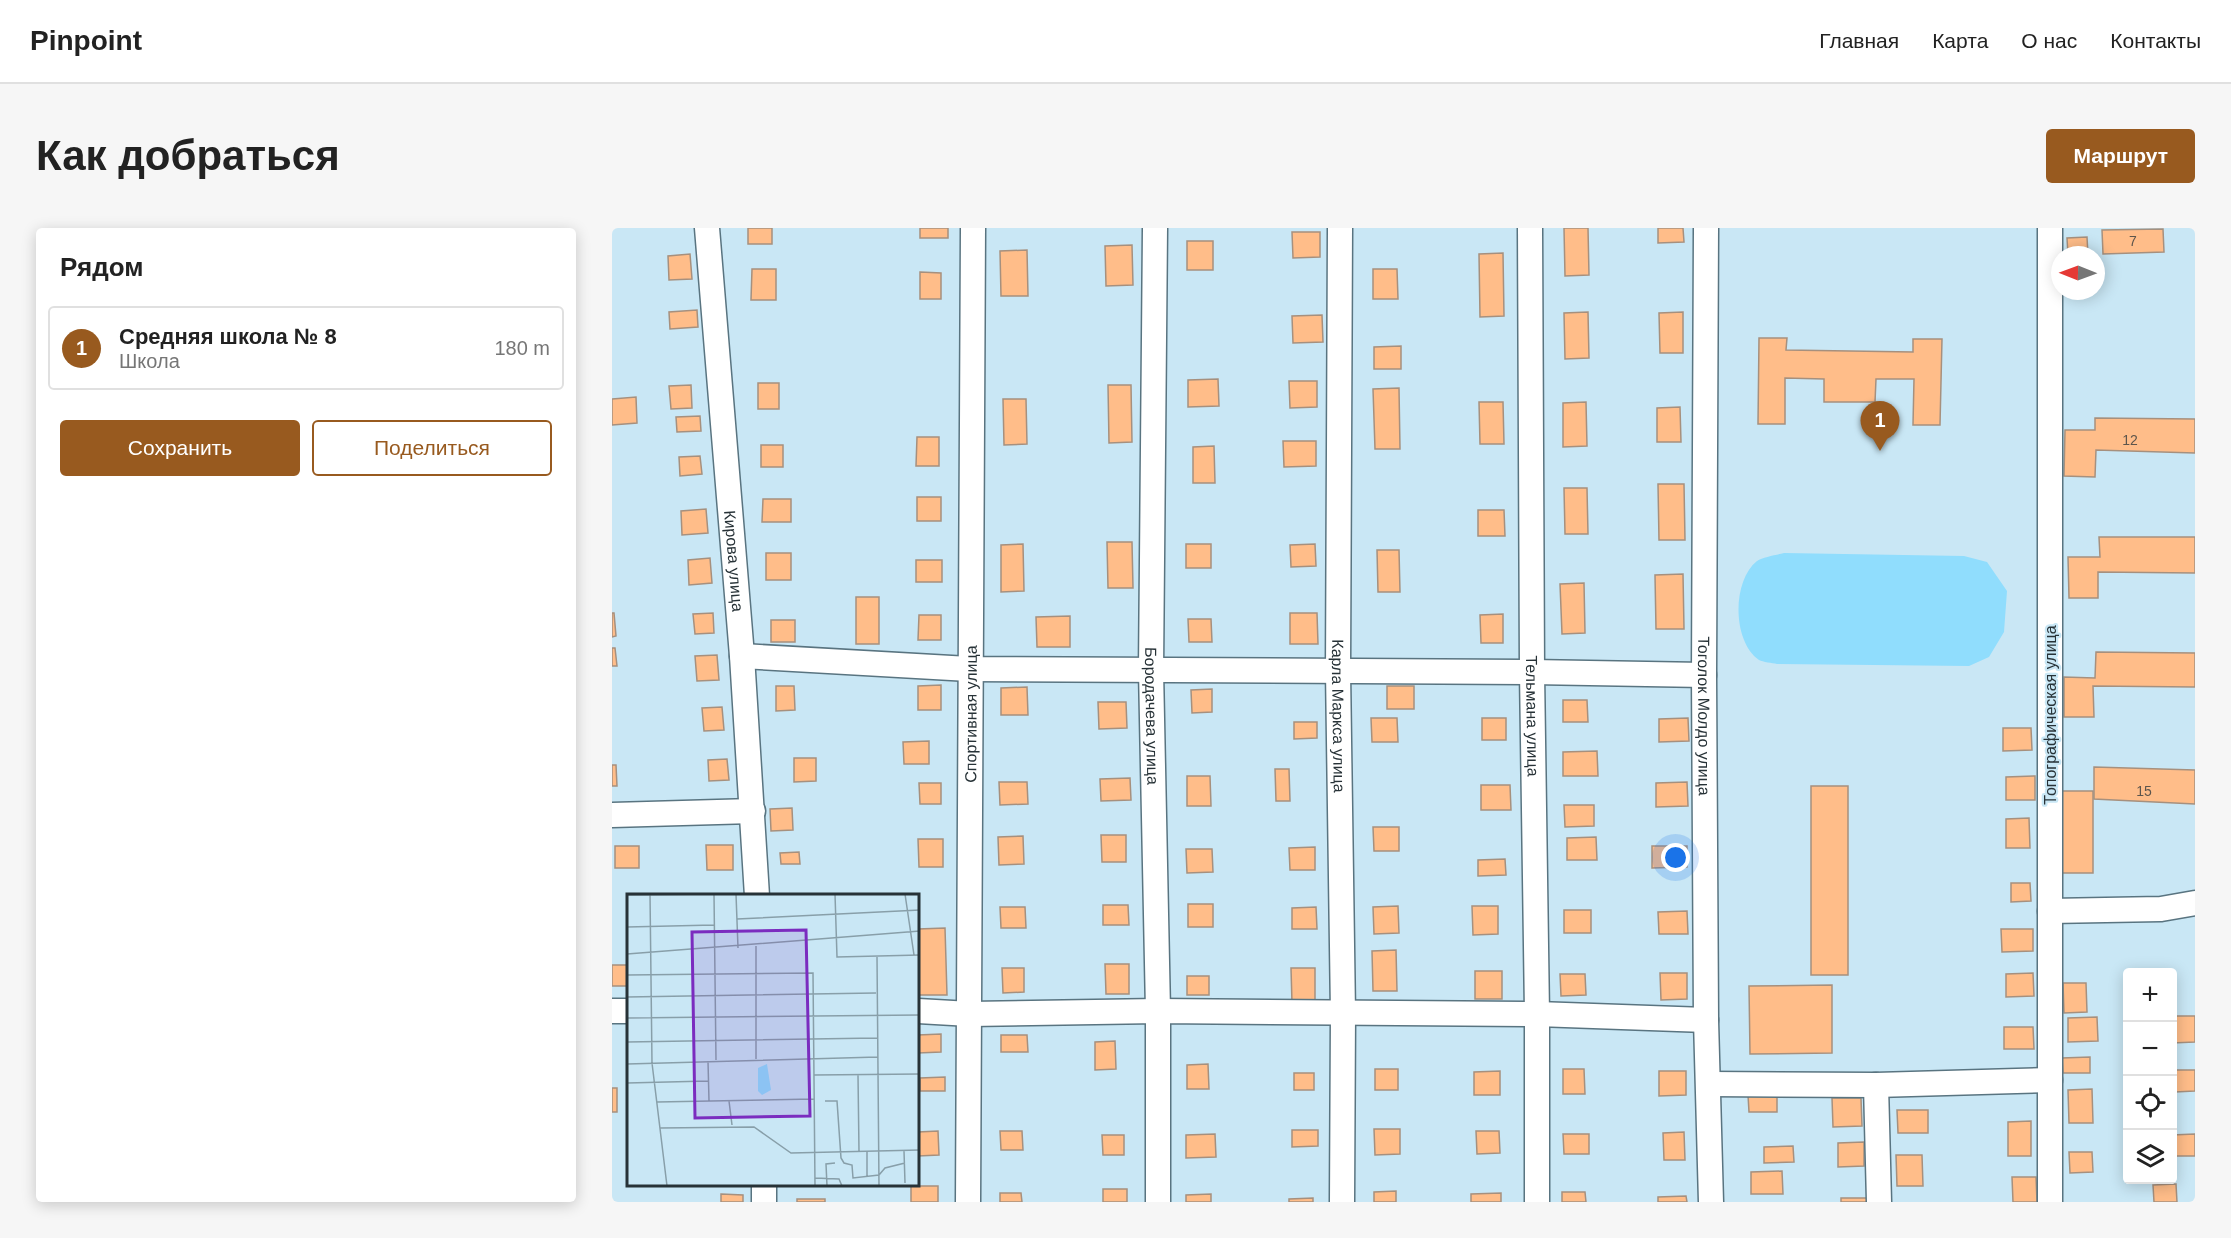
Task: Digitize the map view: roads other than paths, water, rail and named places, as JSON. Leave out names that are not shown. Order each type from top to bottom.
[{"type":"street","name":"Кирова улица","points":[[707,228],[742,656],[757,894]]},
{"type":"street","name":"Спортивная улица","points":[[968,1202],[973,228]]},
{"type":"street","name":"Бородачева улица","points":[[1155,228],[1151,670],[1158,1011],[1158,1202]]},
{"type":"street","name":"Карла Маркса улица","points":[[1340,228],[1338,671],[1343,1014],[1342,1202]]},
{"type":"street","name":"Тельмана улица","points":[[1530,228],[1532,672],[1538,1014],[1537,1202]]},
{"type":"street","name":"Тоголок Молдо улица","points":[[1706,228],[1704,675],[1706,1020],[1711,1202]]},
{"type":"street","name":"Топографическая улица","points":[[2050,228],[2050,1202]]},
{"type":"street","points":[[742,656],[969,669],[1704,675]]},
{"type":"street","points":[[612,816],[753,811]]},
{"type":"street","points":[[2050,911],[2161,909],[2195,903]]},
{"type":"street","points":[[920,1011],[970,1014],[1158,1011],[1538,1014],[1706,1020]]},
{"type":"street","points":[[1709,1084],[1876,1085],[2050,1080]]},
{"type":"street","points":[[1876,1085],[1879,1202]]},
{"type":"place","name":"Средняя школа № 8","points":[[1880,451]]}]
